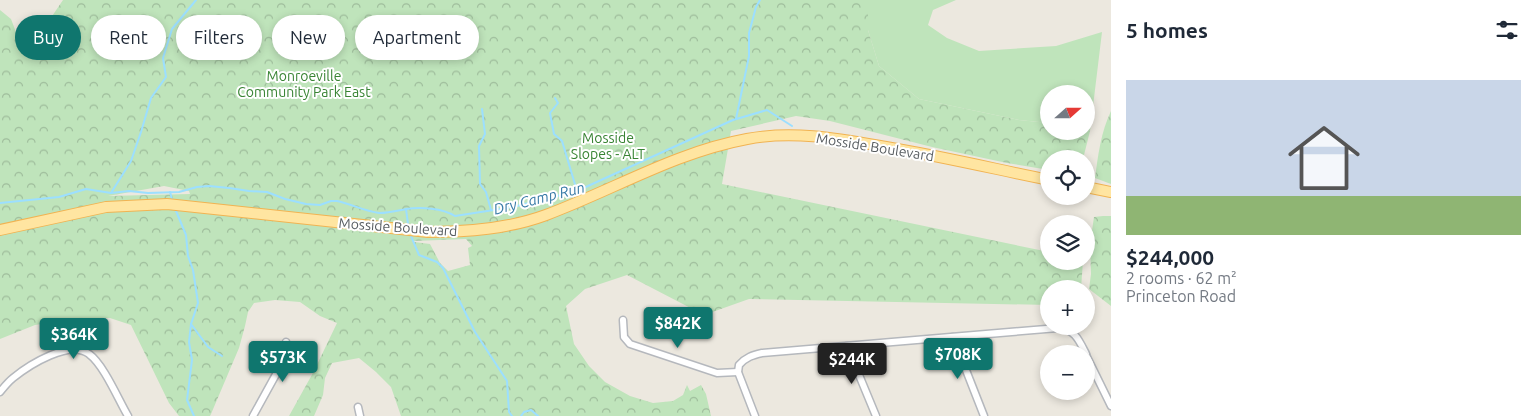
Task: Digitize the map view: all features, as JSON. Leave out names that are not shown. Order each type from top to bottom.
[{"type":"main road","name":"Mosside Boulevard","points":[[0,230],[106,207],[167,204],[428,232],[468,232],[501,227],[546,215],[684,156],[748,138],[789,135],[836,138],[906,150],[1040,178]]},
{"type":"main road","points":[[1095,189],[1111,192]]},
{"type":"street","points":[[623,320],[624,337],[630,344],[717,373],[738,372]]},
{"type":"street","points":[[755,416],[738,372],[739,365],[746,358],[754,354],[771,351],[1065,328],[1075,334],[1081,345]]},
{"type":"street","points":[[953,337],[984,416]]},
{"type":"street","points":[[253,416],[285,358],[286,342]]},
{"type":"street","points":[[847,346],[876,416]]},
{"type":"street","points":[[0,392],[13,378],[32,365],[61,350],[82,349],[100,366],[128,416]]},
{"type":"street","points":[[1095,373],[1111,406]]},
{"type":"street","points":[[358,407],[360,416]]},
{"type":"green space","points":[[63,0],[868,0],[868,30],[879,66],[919,99],[1019,120],[1040,122],[1040,140],[1088,140],[1085,150],[1040,150],[1040,168],[932,147],[830,121],[796,116],[731,131],[722,184],[1040,250],[1040,270],[1082,270],[1082,280],[1040,280],[1040,305],[749,299],[704,315],[627,275],[585,289],[566,306],[574,344],[589,366],[605,382],[630,396],[653,403],[673,401],[683,395],[687,385],[690,391],[701,385],[706,394],[711,416],[401,416],[391,387],[359,358],[332,363],[325,378],[323,395],[314,416],[289,416],[314,371],[337,323],[320,316],[300,302],[275,300],[254,303],[248,312],[239,348],[210,416],[179,416],[169,403],[131,325],[110,318],[70,320],[35,325],[0,339],[0,10],[11,19],[15,30],[15,60],[81,60],[81,15],[53,15]],"holes":[[[164,186],[189,191],[190,194],[108,196]],[[466,239],[472,246],[468,248],[470,265],[448,271],[440,263],[430,244],[413,241]]]},
{"type":"green space","points":[[868,0],[956,0],[933,10],[928,25],[947,38],[979,51],[1056,46],[1102,32],[1095,90],[1095,85],[1040,85],[1040,122],[1019,120],[919,99],[879,66],[868,30]]},
{"type":"green space","points":[[1111,111],[1111,184],[1095,178],[1102,135]]},
{"type":"green space","points":[[1111,216],[1111,306],[1095,294],[1095,280],[1090,280],[1091,270],[1095,270],[1095,217]]},
{"type":"waterway","points":[[111,193],[131,161],[151,98],[166,77],[163,58],[172,29],[196,0]]},
{"type":"waterway","points":[[736,119],[749,56],[749,33],[756,7],[760,0]]},
{"type":"waterway","name":"Dry Camp Run","points":[[555,98],[558,103],[550,113],[554,134],[562,141],[577,191]]},
{"type":"waterway","name":"Dry Camp Run","points":[[482,109],[485,134],[479,146],[480,184],[486,192],[491,210]]},
{"type":"waterway","name":"Dry Camp Run","points":[[0,203],[59,197],[86,189],[111,193],[129,191],[148,193],[179,192],[209,186],[267,192],[306,204],[320,205],[337,201],[379,213],[425,208],[444,211],[455,216],[513,207],[577,191],[733,120],[767,110],[792,126]]},
{"type":"waterway","points":[[170,192],[172,199]]},
{"type":"waterway","points":[[406,209],[408,224]]},
{"type":"waterway","points":[[176,211],[186,235],[188,256],[193,270],[198,303],[191,324],[189,342],[192,360],[187,400],[194,416]]},
{"type":"waterway","points":[[411,236],[419,255],[437,262],[443,268],[475,332],[507,381],[509,412],[512,416]]},
{"type":"waterway","points":[[191,324],[208,347],[222,356]]},
{"type":"waterway","points":[[521,416],[524,412],[531,410],[538,416]]},
{"type":"park label","name":"Monroeville Community Park East","points":[[304,84]]},
{"type":"park label","name":"Mosside Slopes - ALT","points":[[608,146]]}]
